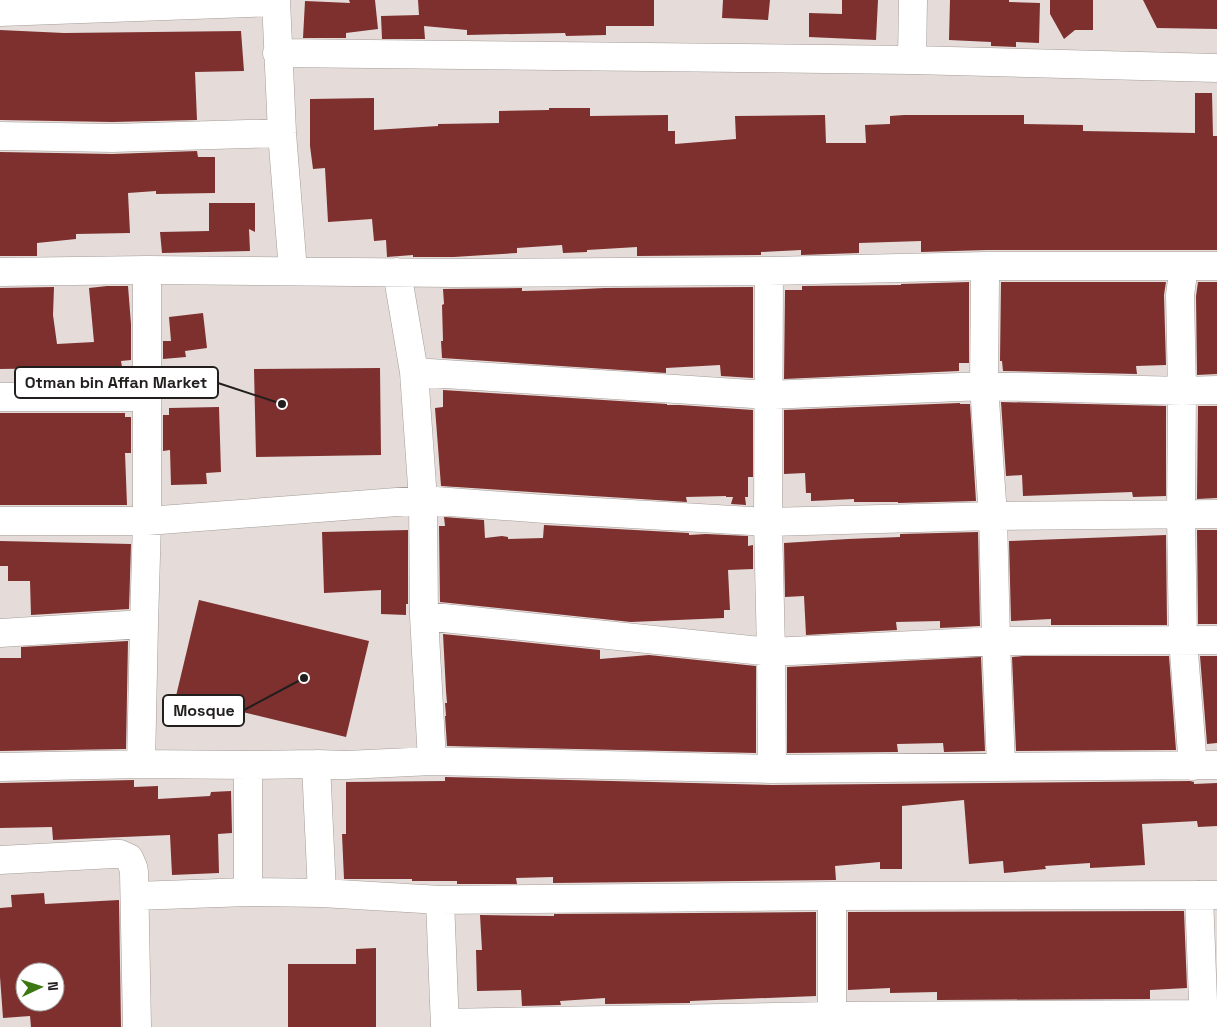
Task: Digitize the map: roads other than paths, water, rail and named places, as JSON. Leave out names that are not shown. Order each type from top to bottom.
[{"type":"street","points":[[912,60],[913,0]]},
{"type":"street","points":[[0,12],[276,1],[282,133],[293,271]]},
{"type":"street","points":[[277,53],[912,60],[1217,68]]},
{"type":"street","points":[[0,136],[112,138],[282,133]]},
{"type":"street","points":[[987,266],[985,276],[984,386],[993,516],[1001,766]]},
{"type":"street","points":[[0,272],[147,270],[397,272],[769,271],[987,266],[1217,266]]},
{"type":"street","points":[[0,767],[141,764],[346,765],[432,761],[772,769],[1205,765],[1183,640],[1180,295],[1184,266]]},
{"type":"street","points":[[141,764],[147,521],[147,270]]},
{"type":"street","points":[[769,271],[768,522],[772,769]]},
{"type":"street","points":[[397,272],[414,372],[423,500],[424,616],[432,761]]},
{"type":"street","points":[[414,372],[768,395],[984,386],[1182,391],[1217,390]]},
{"type":"street","points":[[0,397],[147,397]]},
{"type":"street","points":[[0,521],[147,521],[423,500],[768,522],[993,516],[1217,514]]},
{"type":"street","points":[[424,616],[771,652],[996,640],[1217,640]]},
{"type":"street","points":[[0,634],[144,624]]},
{"type":"street","points":[[316,764],[322,893]]},
{"type":"street","points":[[248,765],[248,892]]},
{"type":"street","points":[[0,860],[120,854],[128,858],[134,867],[136,896],[138,1027]]},
{"type":"street","points":[[136,896],[248,892],[322,893],[440,900],[1208,895],[1208,1018],[445,1025],[440,900]]},
{"type":"street","points":[[832,896],[832,1022]]},
{"type":"place","name":"Otman bin Affan Market","points":[[282,404]]},
{"type":"place","name":"Mosque","points":[[304,678]]}]
